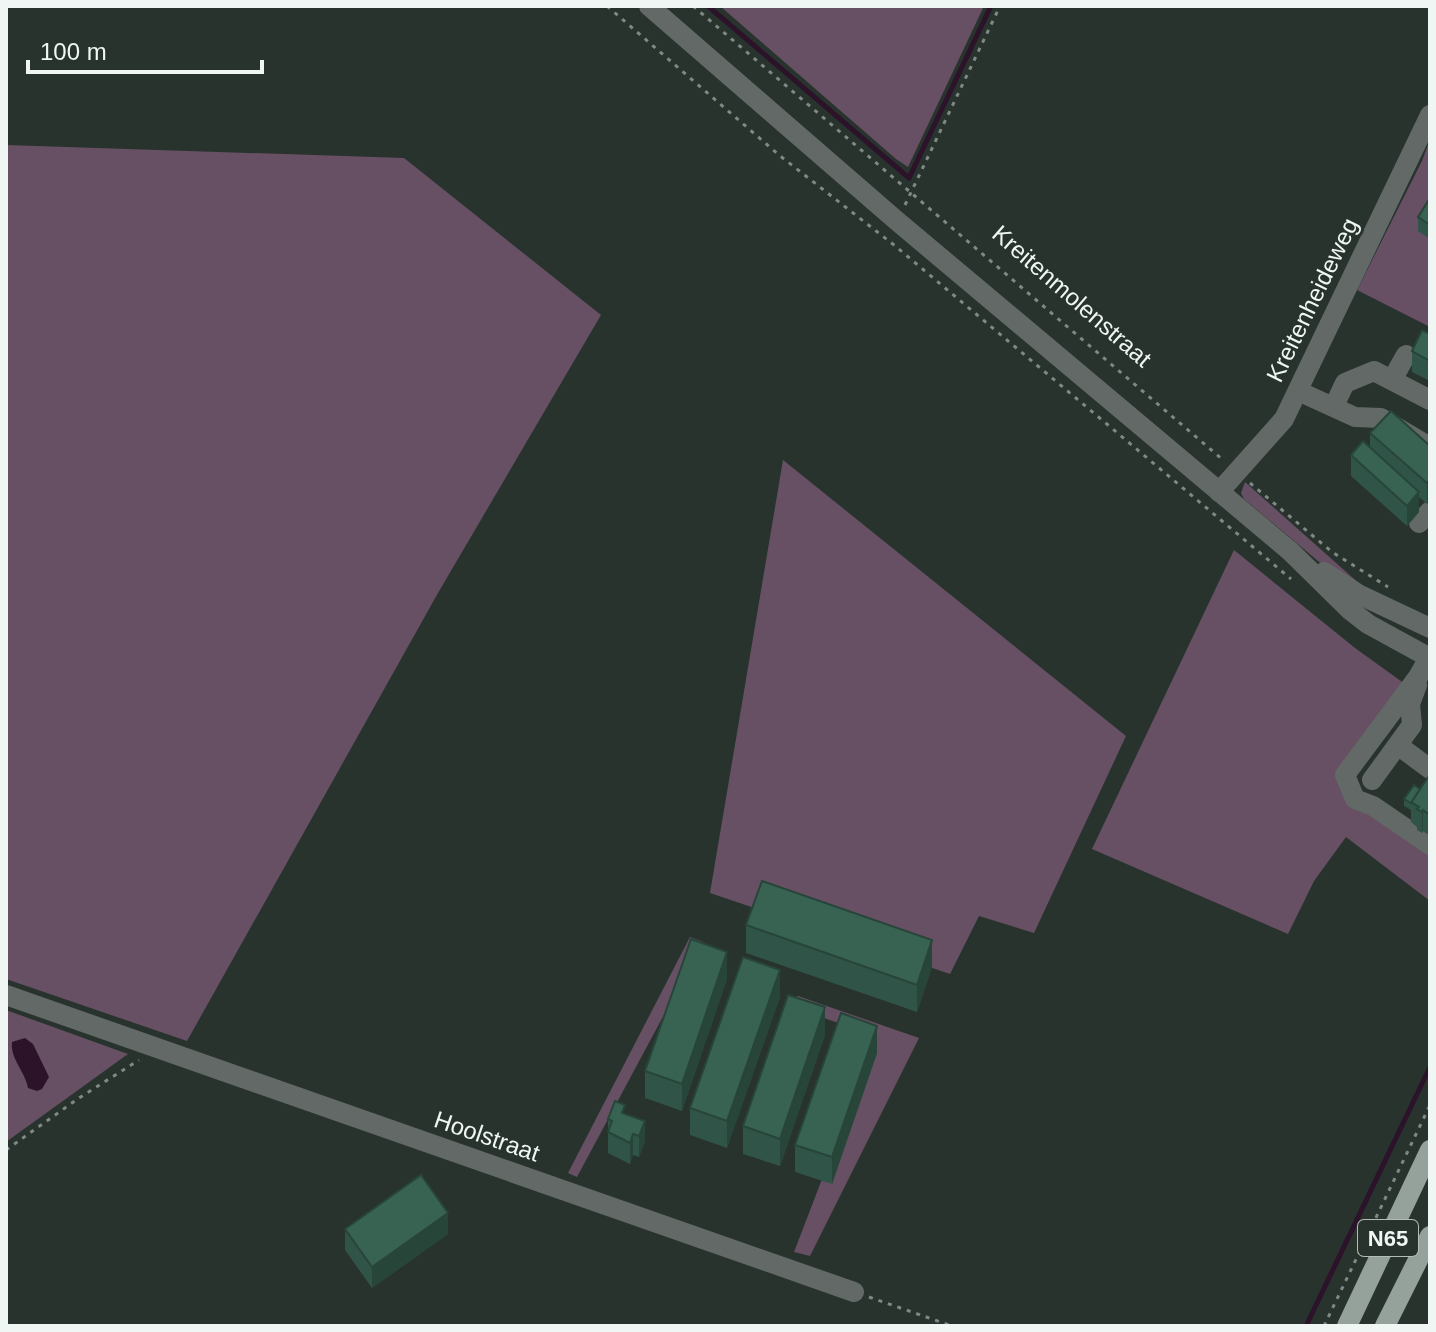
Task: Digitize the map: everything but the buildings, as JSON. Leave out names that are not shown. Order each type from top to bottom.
[{"type":"main road","name":"N65","points":[[1347,1326],[1430,1150]]},
{"type":"main road","name":"N65","points":[[1385,1326],[1430,1236]]},
{"type":"street","points":[[649,6],[897,221],[1290,551],[1350,610],[1368,624],[1430,657],[1422,698],[1422,710],[1430,716]]},
{"type":"street","name":"Kreitenheideweg","points":[[1219,492],[1284,419],[1430,115]]},
{"type":"street","points":[[1392,380],[1406,355]]},
{"type":"street","points":[[1334,406],[1345,383],[1374,371],[1430,400]]},
{"type":"street","points":[[1298,391],[1355,417],[1381,418],[1430,447]]},
{"type":"street","points":[[1290,551],[1358,594],[1430,628]]},
{"type":"street","points":[[1372,780],[1412,725],[1410,704],[1424,682]]},
{"type":"street","points":[[1424,682],[1345,775],[1352,795],[1358,801],[1373,806],[1430,845]]},
{"type":"street","points":[[1399,746],[1430,769]]},
{"type":"street","name":"Hoolstraat","points":[[6,995],[854,1292]]},
{"type":"path","points":[[607,6],[779,155],[894,245],[1295,583]]},
{"type":"path","name":"Kreitenmolenstraat","points":[[693,6],[1332,552],[1391,589]]},
{"type":"path","points":[[897,221],[1000,6]]},
{"type":"path","points":[[6,1150],[145,1056],[149,1046]]},
{"type":"path","points":[[1324,1326],[1430,1105]]},
{"type":"path","points":[[854,1292],[952,1326]]},
{"type":"shaded area","points":[[720,6],[984,6],[908,167]]},
{"type":"shaded area","points":[[1430,142],[1430,327],[1357,290]]},
{"type":"shaded area","points":[[6,145],[404,158],[601,315],[438,593],[187,1041],[6,979]]},
{"type":"shaded area","points":[[783,460],[1126,736],[1034,933],[979,916],[950,974],[710,893]]},
{"type":"shaded area","points":[[1245,482],[1371,594],[1324,566],[1244,499],[1241,493]]},
{"type":"shaded area","points":[[1234,550],[1355,648],[1405,684],[1341,773],[1430,852],[1430,901],[1346,837],[1314,881],[1288,934],[1092,849]]},
{"type":"shaded area","points":[[690,937],[703,942],[577,1177],[568,1173]]},
{"type":"shaded area","points":[[798,996],[919,1038],[810,1256],[794,1252],[877,1036],[788,1006],[788,1001]]},
{"type":"shaded area","points":[[6,1010],[128,1054],[6,1142]]},
{"type":"shaded area","points":[[25,1038],[33,1044],[49,1077],[42,1089],[37,1091],[28,1088],[13,1054],[12,1042]]},
{"type":"waterway","points":[[708,6],[909,178],[991,6]]},
{"type":"waterway","points":[[1306,1326],[1430,1067]]}]
